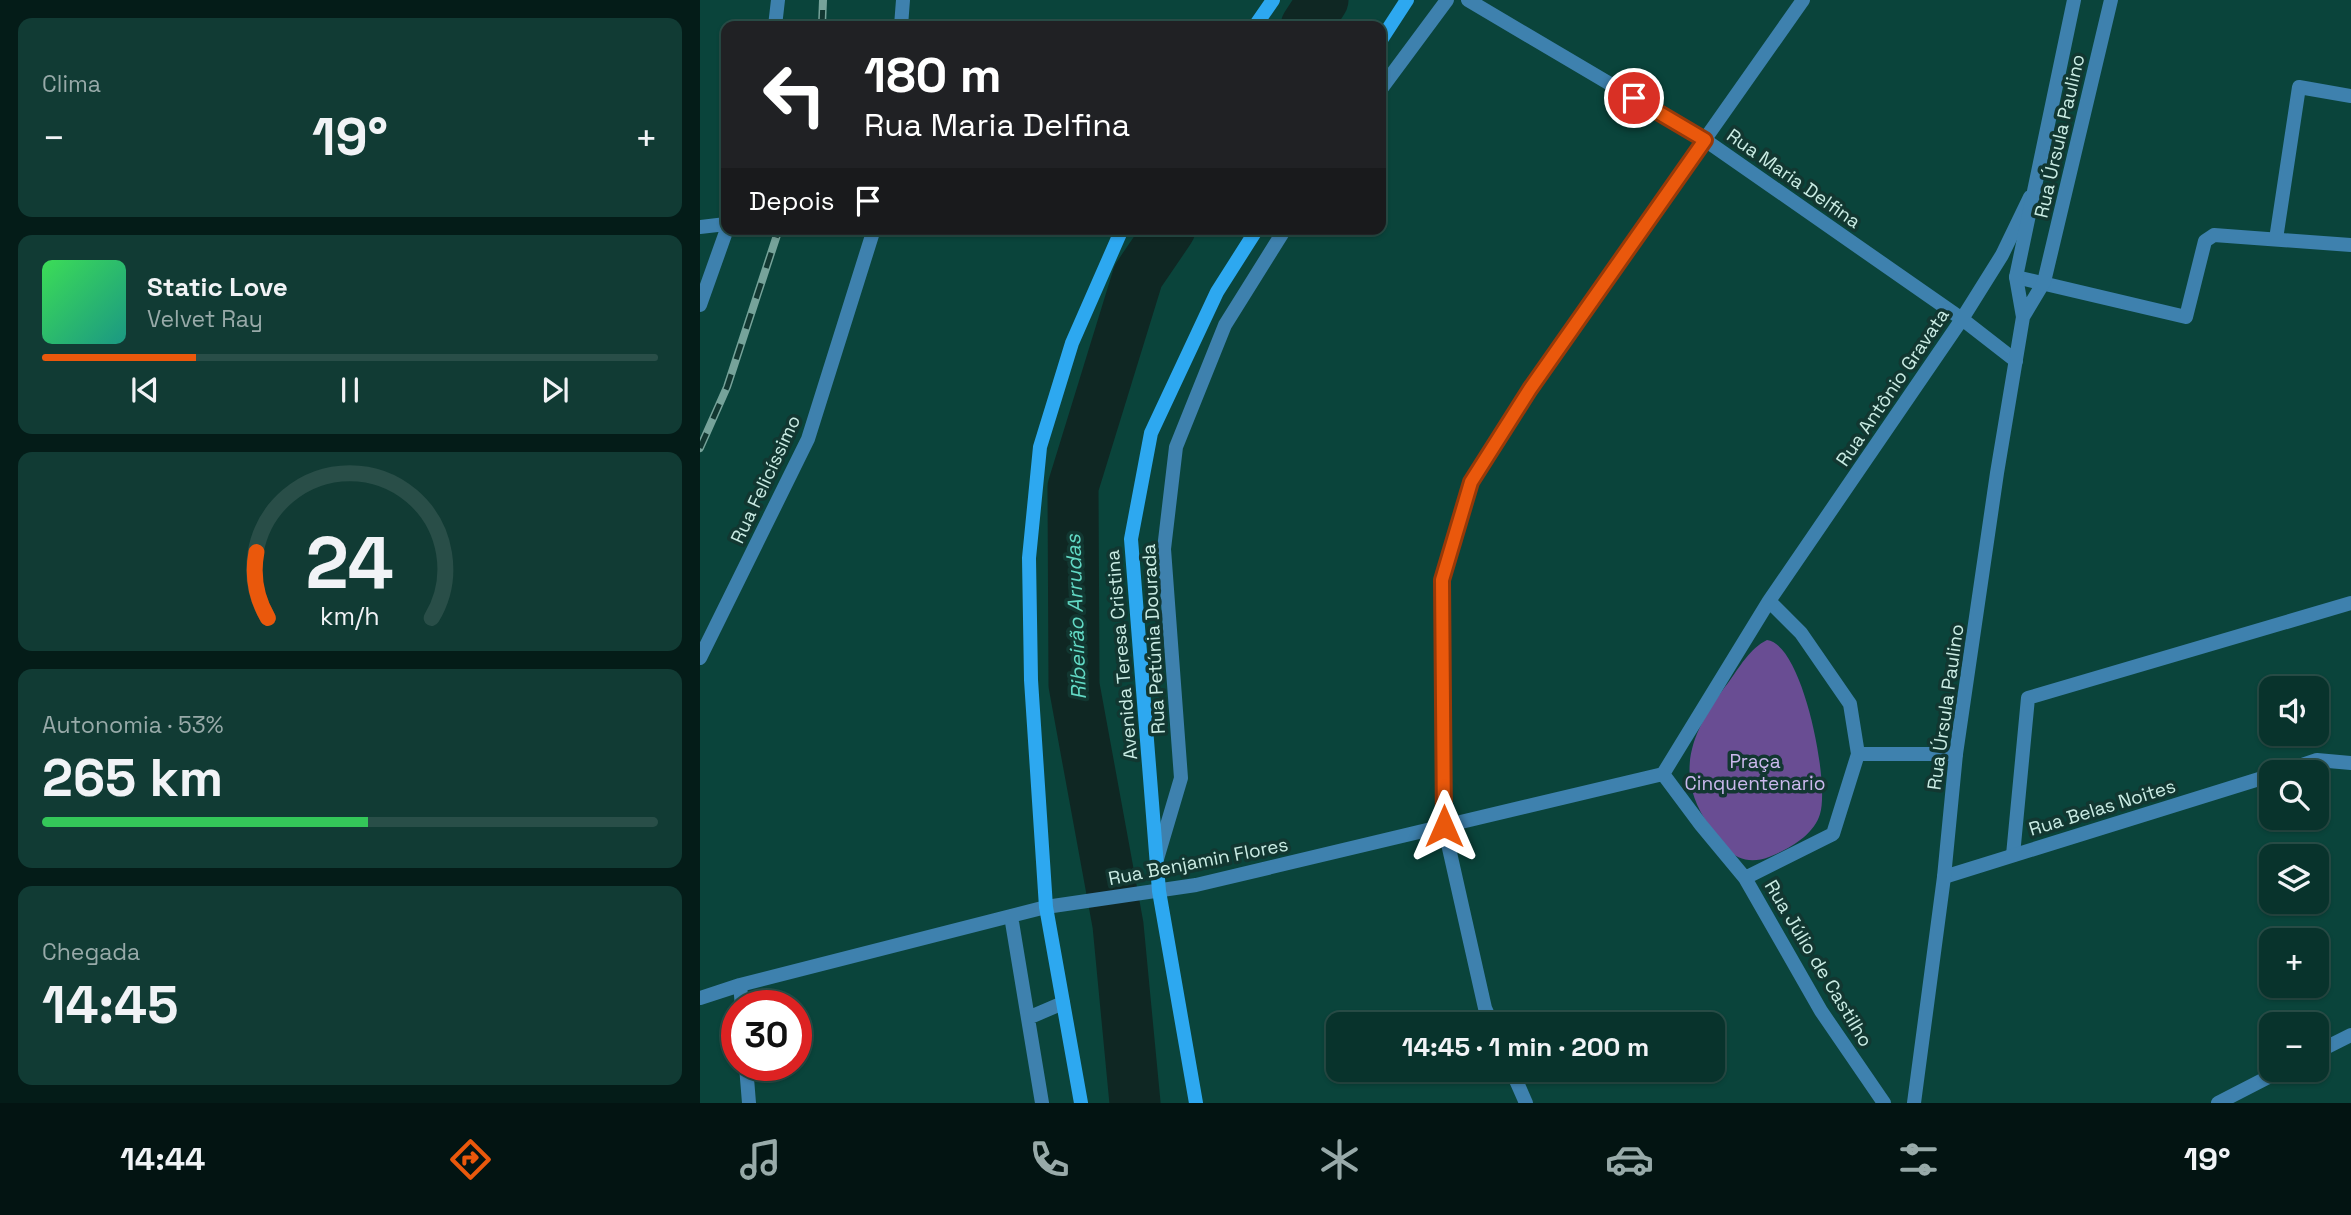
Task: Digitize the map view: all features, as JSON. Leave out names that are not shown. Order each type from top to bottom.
[{"type":"main road","points":[[1258,21],[1273,0]]},
{"type":"main road","points":[[1386,32],[1407,0]]},
{"type":"main road","points":[[1081,1103],[1046,907],[1031,680],[1029,558],[1040,447],[1072,343],[1119,235]]},
{"type":"main road","name":"Avenida Teresa Cristina","points":[[1196,1103],[1159,891],[1131,539],[1151,433],[1217,292],[1253,235]]},
{"type":"street","points":[[776,21],[778,0]]},
{"type":"street","points":[[901,21],[903,0]]},
{"type":"street","points":[[1386,82],[1447,0]]},
{"type":"street","name":"Rua Maria Delfina","points":[[1468,0],[1705,140],[1962,319],[2016,361]]},
{"type":"street","points":[[1486,1012],[1444,826],[1442,580],[1471,482],[1530,389],[1802,0]]},
{"type":"street","name":"Rua Úrsula Paulino","points":[[1914,1103],[1944,877],[1956,754],[2023,317],[2015,277],[2074,0]]},
{"type":"street","name":"Rua Úrsula Paulino","points":[[2023,317],[2044,282],[2110,0]]},
{"type":"street","points":[[2276,239],[2299,87],[2351,96]]},
{"type":"street","name":"Rua Antônio Gravata","points":[[1664,774],[1769,601],[1962,319],[2002,255],[2035,187]]},
{"type":"street","points":[[700,227],[721,224]]},
{"type":"street","points":[[2015,277],[2186,317],[2209,237],[2218,234],[2351,245]]},
{"type":"street","points":[[700,305],[725,235]]},
{"type":"street","name":"Rua Felicíssimo","points":[[700,658],[808,439],[872,235]]},
{"type":"street","name":"Rua Petúnia Dourada","points":[[1156,860],[1181,778],[1164,549],[1176,447],[1225,325],[1281,235]]},
{"type":"street","points":[[1745,878],[1833,834],[1858,754],[1850,704],[1801,633],[1769,601]]},
{"type":"street","points":[[2013,855],[2028,698],[2351,603]]},
{"type":"street","points":[[1858,754],[1956,754]]},
{"type":"street","points":[[2329,762],[2351,763]]},
{"type":"street","name":"Rua Benjamin Flores","points":[[700,998],[740,985],[1046,907],[1196,885],[1664,774]]},
{"type":"street","name":"Rua Júlio de Castilho","points":[[1664,774],[1701,825],[1745,878],[1821,1011],[1884,1103]]},
{"type":"street","name":"Rua Belas Noites","points":[[1944,877],[2259,779]]},
{"type":"street","points":[[1011,916],[1042,1103]]},
{"type":"street","points":[[740,985],[740,990]]},
{"type":"street","points":[[1028,1018],[1063,1003]]},
{"type":"street","points":[[2329,1046],[2351,1035]]},
{"type":"street","points":[[747,1081],[749,1103]]},
{"type":"street","points":[[1517,1082],[1526,1103]]},
{"type":"street","points":[[2218,1103],[2259,1082]]},
{"type":"green space","name":"Praça Cinquentenario","points":[[1767,640],[1780,647],[1792,665],[1802,689],[1817,746],[1822,798],[1817,822],[1806,835],[1777,854],[1752,860],[1731,852],[1698,808],[1692,789],[1691,753],[1696,735],[1715,701],[1745,659]]},
{"type":"waterway","name":"Ribeirão Arrudas","points":[[1309,21],[1323,0]]},
{"type":"waterway","name":"Ribeirão Arrudas","points":[[1135,1103],[1118,925],[1074,685],[1073,487],[1138,276],[1166,235]]},
{"type":"railway","points":[[822,21],[823,0]]},
{"type":"railway","points":[[700,448],[727,387],[777,235]]},
{"type":"route","points":[[1444,826],[1442,580],[1471,482],[1530,389],[1705,140],[1634,98]]}]
